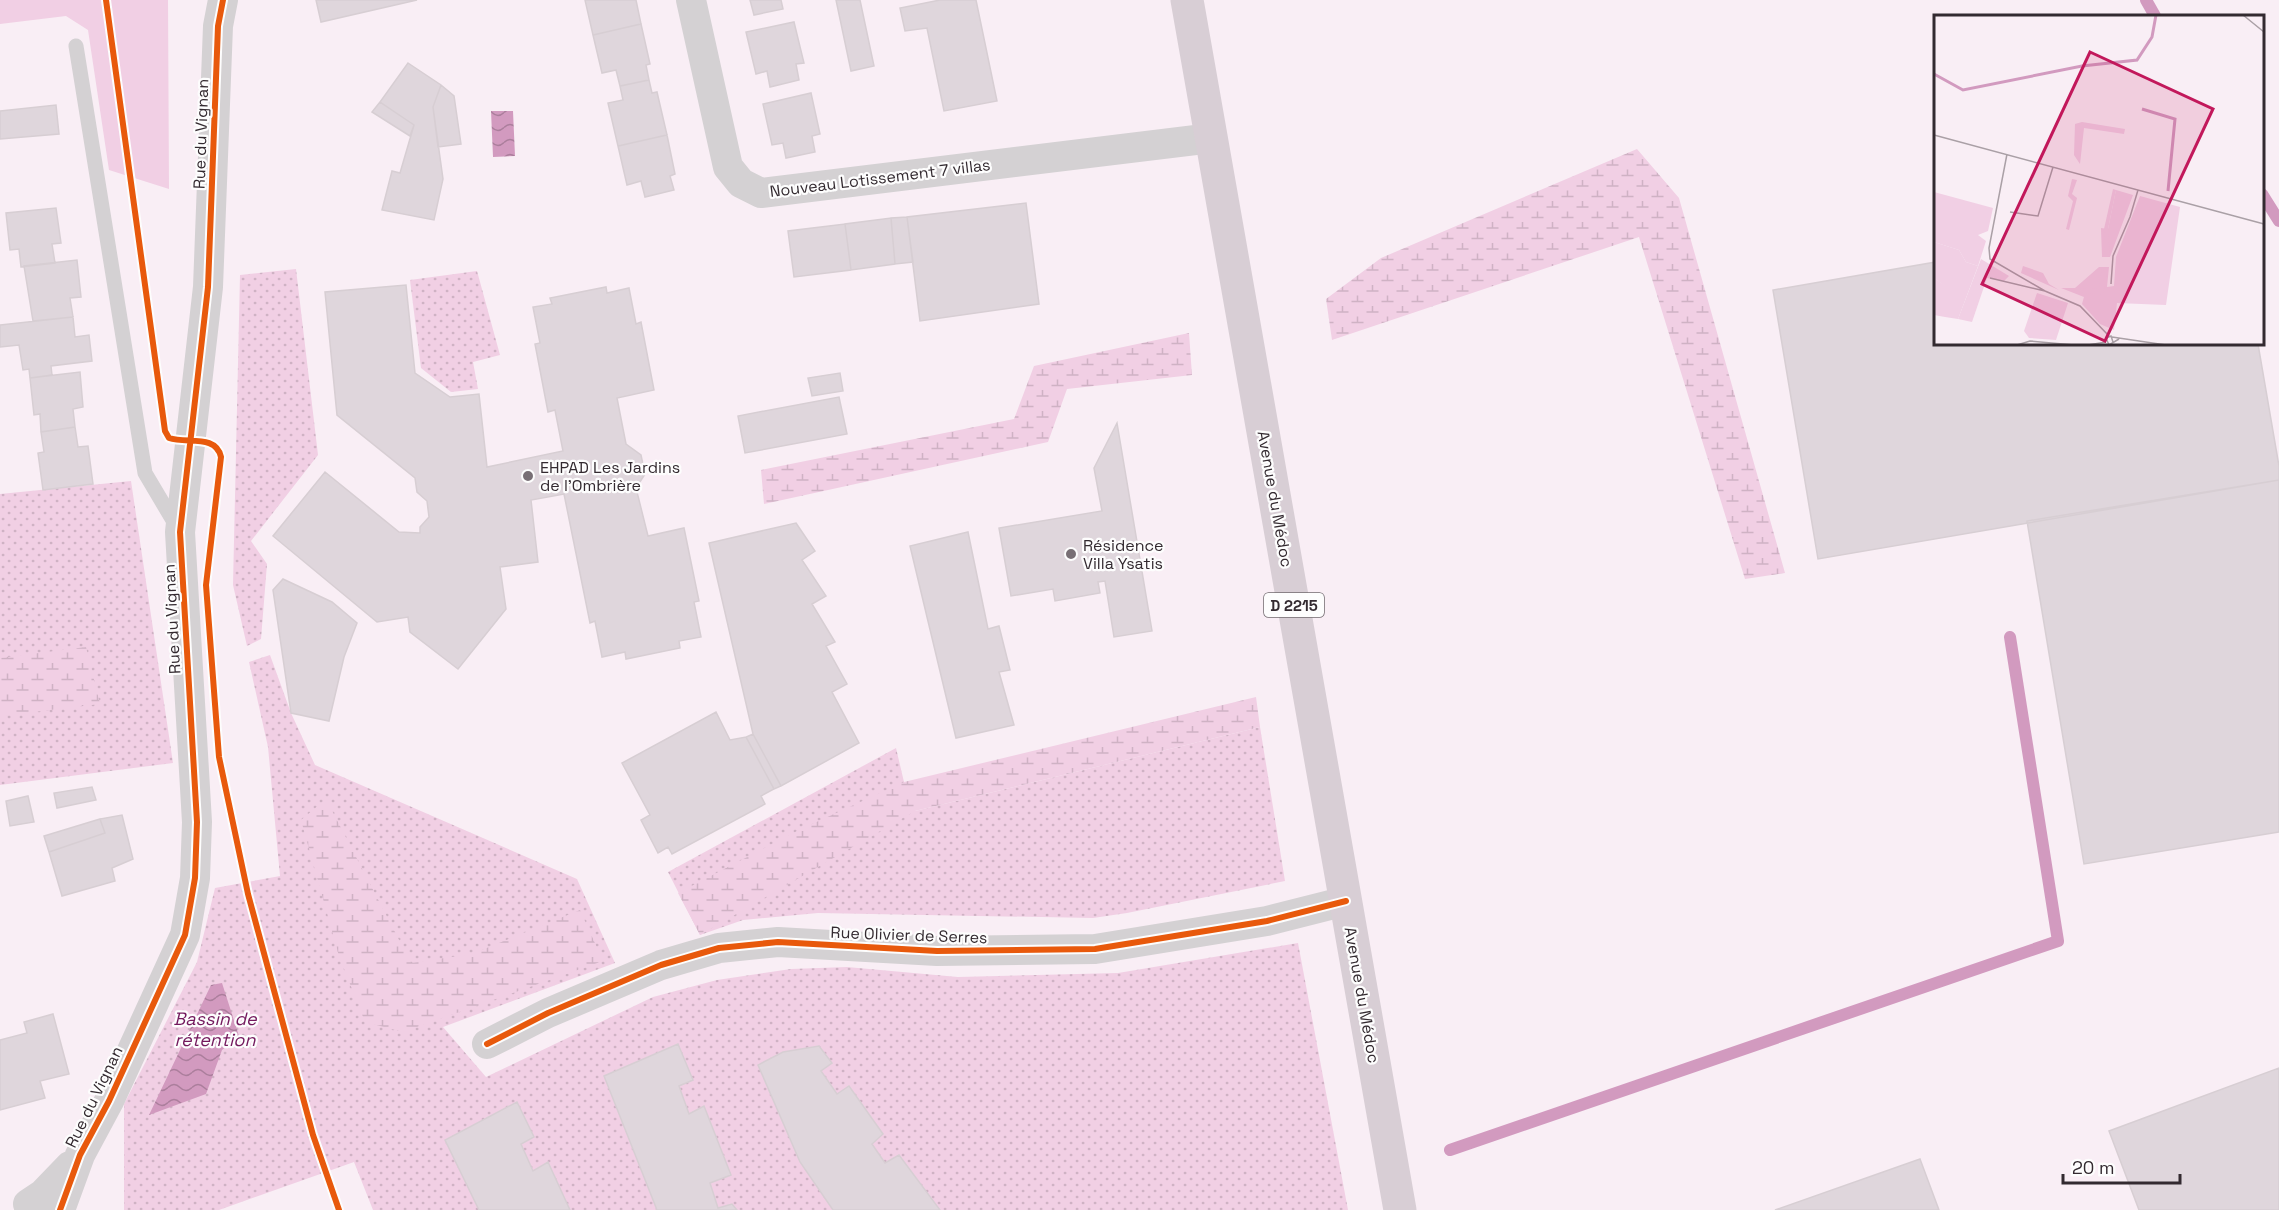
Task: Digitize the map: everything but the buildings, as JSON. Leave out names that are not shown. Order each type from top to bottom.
[{"type":"main road","name":"Avenue du Médoc","points":[[1187,0],[1400,1210]]},
{"type":"street","name":"Rue du Vignan","points":[[60,1210],[80,1155],[109,1101],[185,934],[195,878],[197,822],[180,532],[208,287],[218,26],[223,0]]},
{"type":"street","name":"Nouveau Lotissement 7 villas","points":[[691,0],[728,167],[741,183],[761,193],[1212,138]]},
{"type":"street","name":"Rue Olivier de Serres","points":[[488,1044],[548,1013],[661,965],[719,948],[778,942],[937,951],[1095,950],[1267,921],[1346,901]]},
{"type":"street","name":"Rue du Vignan","points":[[26,1208],[51,1186],[80,1155]]},
{"type":"lane","points":[[76,46],[146,473],[180,532]]},
{"type":"green space","points":[[0,0],[168,0],[169,189],[109,170],[88,30],[66,16],[0,24]]},
{"type":"green space","points":[[1637,149],[1679,198],[1785,573],[1745,579],[1639,237],[1332,340],[1326,299],[1381,258]]},
{"type":"green space","points":[[296,269],[318,455],[251,541],[267,564],[261,639],[247,646],[233,585],[240,275]]},
{"type":"green space","points":[[477,271],[500,355],[473,362],[478,389],[451,392],[421,368],[410,280]]},
{"type":"green space","points":[[1189,333],[1192,375],[1067,389],[1048,442],[764,504],[761,470],[1014,419],[1034,366]]},
{"type":"green space","points":[[131,481],[173,763],[0,785],[0,494]]},
{"type":"green space","points":[[86,647],[100,704],[0,716],[0,658]]},
{"type":"green space","points":[[270,655],[291,713],[315,765],[577,879],[615,963],[443,1027],[486,1077],[653,997],[717,980],[791,969],[847,967],[958,977],[1118,973],[1298,943],[1348,1210],[373,1210],[354,1162],[219,1210],[124,1210],[124,1104],[197,962],[215,888],[280,876],[268,747],[249,662]]},
{"type":"green space","points":[[1256,697],[1260,727],[915,811],[700,935],[678,893],[799,830],[904,782]]},
{"type":"green space","points":[[1260,727],[1285,881],[1093,918],[818,913],[743,920],[700,935],[668,872],[896,748],[904,782],[915,811]]},
{"type":"green space","points":[[326,799],[411,963],[472,954],[580,910],[603,961],[403,1032],[365,1022],[339,956],[301,820]]},
{"type":"water","points":[[491,111],[513,111],[515,156],[493,157]]},
{"type":"water","name":"Bassin de rétention","points":[[222,983],[239,1036],[222,1050],[206,1094],[149,1115],[211,985]]},
{"type":"waterway","points":[[2146,0],[2154,15]]},
{"type":"waterway","points":[[2264,197],[2279,221]]},
{"type":"waterway","points":[[1450,1150],[2058,941],[2010,637]]},
{"type":"cycle path","points":[[106,0],[165,431],[169,438],[176,440],[207,442],[218,450],[221,457],[206,585],[219,757],[248,894],[313,1135],[339,1210]]},
{"type":"cycle path","points":[[60,1210],[80,1155],[109,1101],[185,935],[195,878],[197,822],[180,532],[208,287],[218,26],[223,0]]},
{"type":"cycle path","points":[[487,1044],[548,1013],[661,965],[719,948],[778,942],[937,951],[1095,949],[1267,921],[1346,901]]},
{"type":"place","name":"EHPAD Les Jardins de l'Ombrière","points":[[528,476]]},
{"type":"place","name":"Résidence Villa Ysatis","points":[[1071,554]]}]
